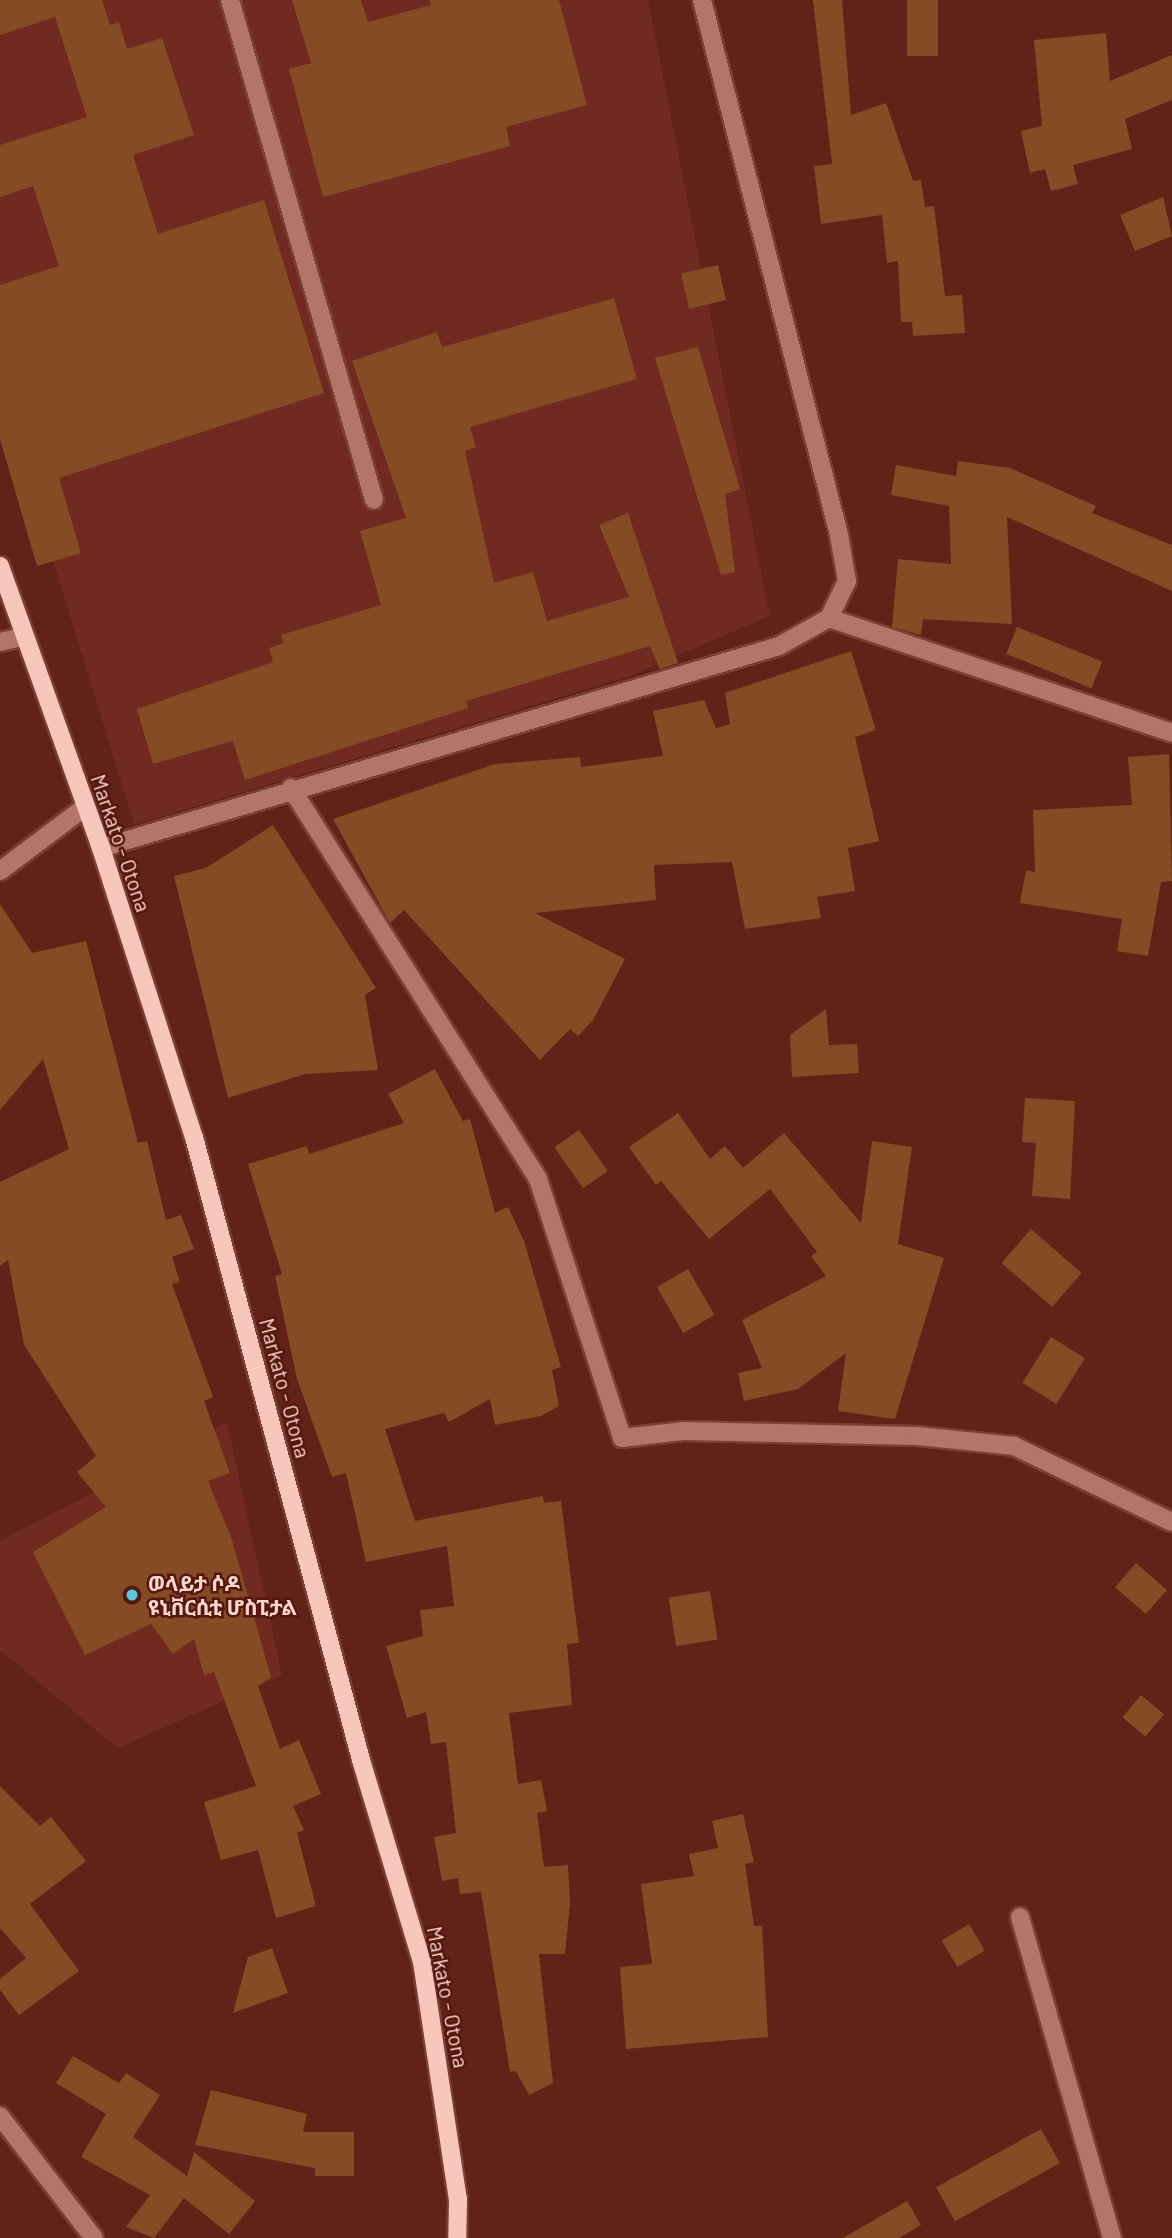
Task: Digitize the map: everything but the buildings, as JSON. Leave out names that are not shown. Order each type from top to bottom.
[{"type":"main road","name":"Markato - Otona","points":[[0,566],[22,637],[101,848],[194,1137],[361,1760],[422,1962],[458,2199],[457,2238]]},
{"type":"street","points":[[230,0],[374,500]]},
{"type":"street","points":[[101,848],[291,788],[779,646],[829,618],[847,582],[839,536],[702,0]]},
{"type":"street","points":[[829,618],[1172,733]]},
{"type":"street","points":[[0,642],[22,637]]},
{"type":"street","points":[[291,788],[538,1179],[622,1438],[683,1431],[918,1436],[1014,1446],[1172,1522]]},
{"type":"street","points":[[0,871],[85,807]]},
{"type":"street","points":[[1020,1917],[1112,2238]]},
{"type":"street","points":[[0,2116],[94,2238]]},
{"type":"shaded area","points":[[0,0],[648,0],[770,616],[630,676],[134,825],[0,388]]},
{"type":"shaded area","name":"ወላይታ ሶዶ ዩኒቨርሲቲ ሆስፒታል","points":[[227,1422],[282,1675],[118,1748],[0,1650],[0,1541]]},
{"type":"place","name":"ወላይታ ሶዶ ዩኒቨርሲቲ ሆስፒታል","points":[[132,1595]]}]
